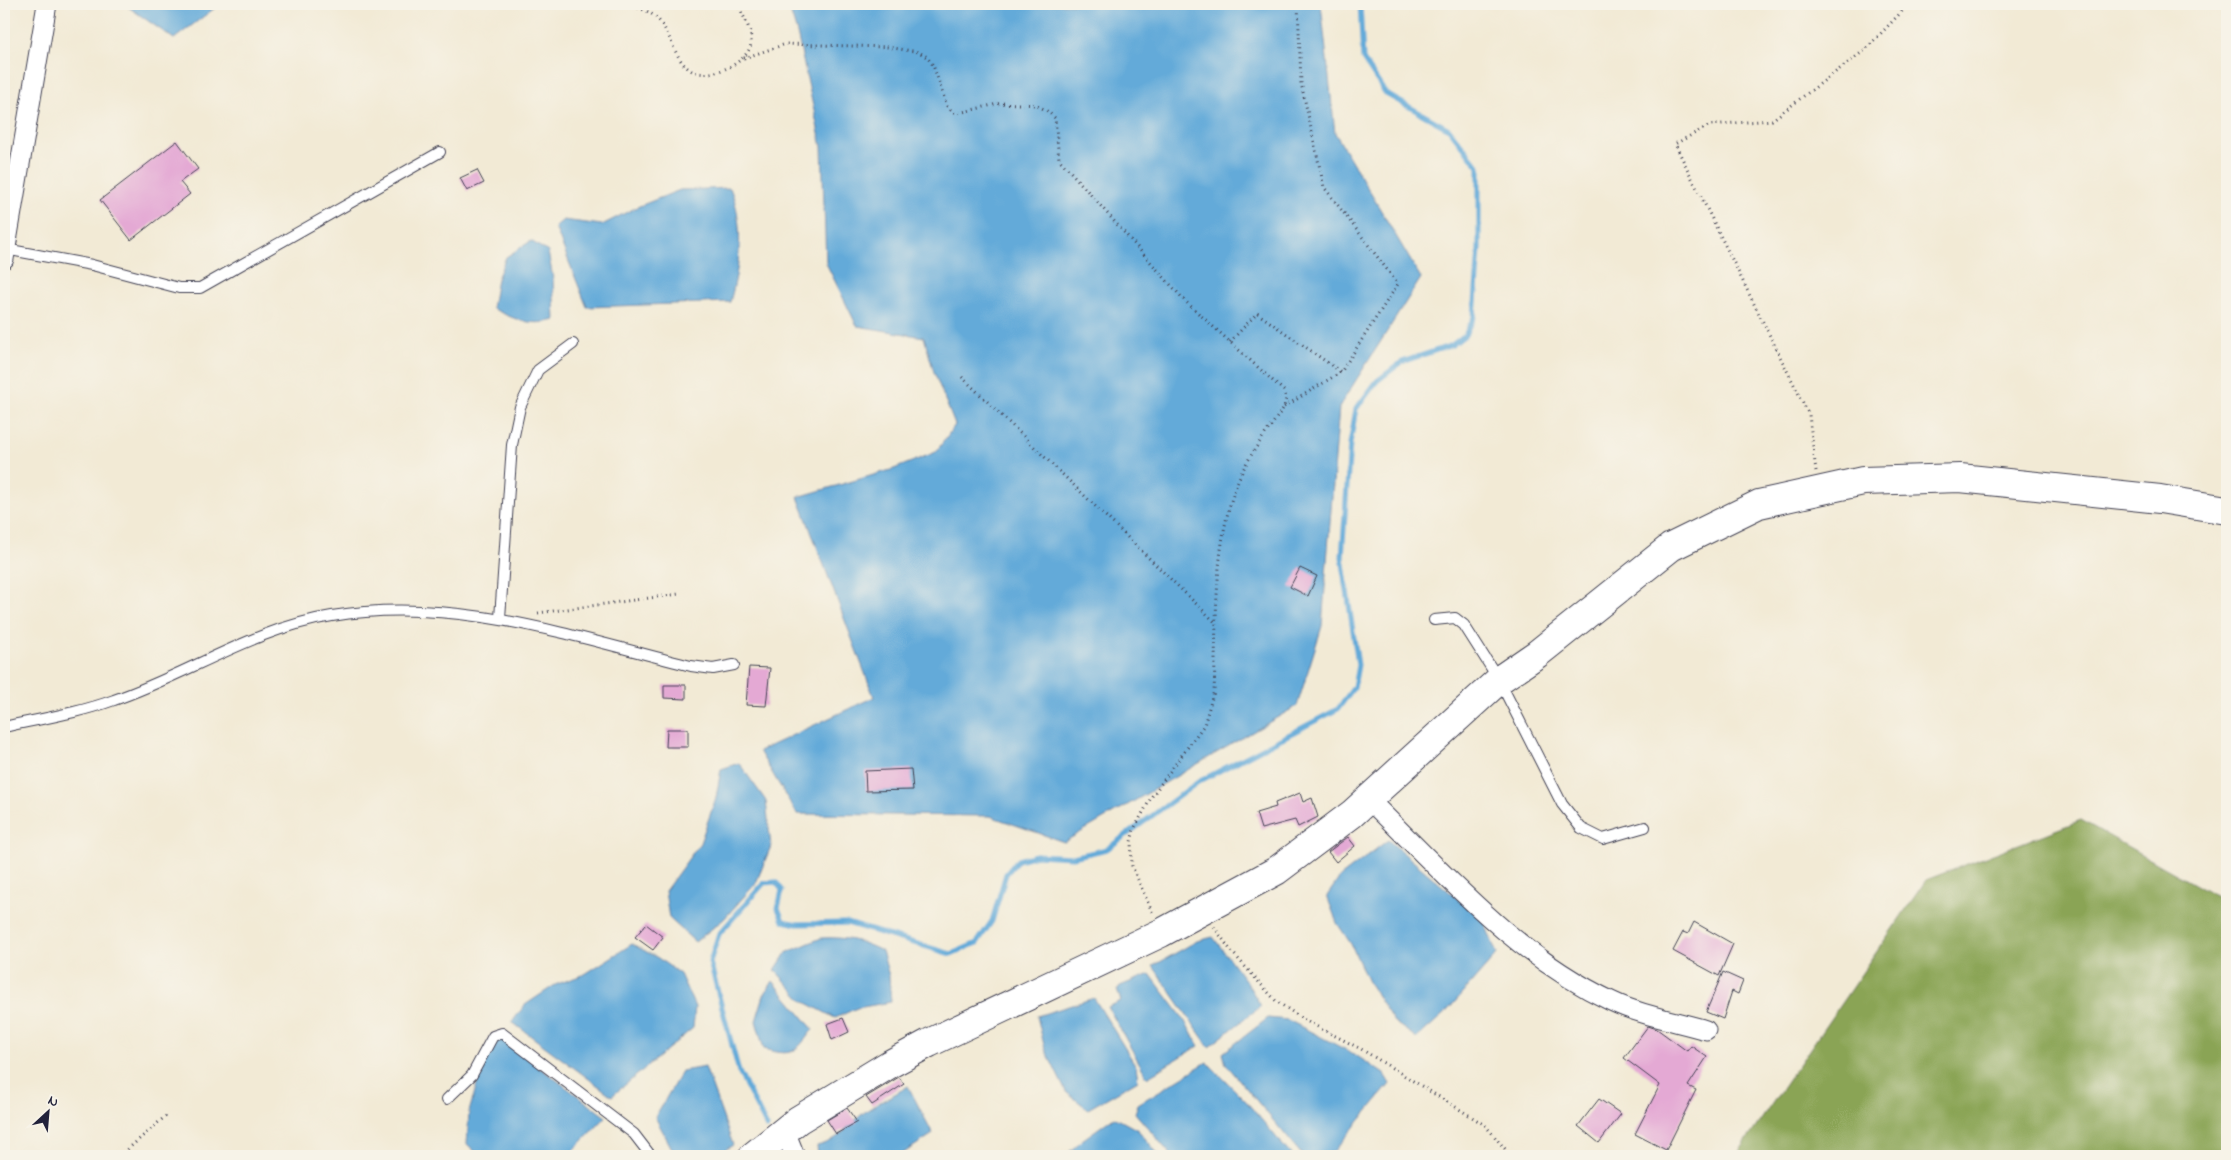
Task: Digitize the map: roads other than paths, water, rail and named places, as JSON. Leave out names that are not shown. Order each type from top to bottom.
[{"type":"street","points":[[5,254],[47,4]]},
{"type":"street","points":[[753,1156],[798,1120],[929,1043],[1161,933],[1207,910],[1276,871],[1352,814],[1499,680],[1537,654],[1671,547],[1758,504],[1864,482],[1960,478],[2160,499],[2227,510]]},
{"type":"street","points":[[1368,800],[1500,929],[1567,978],[1612,1002],[1706,1030]]},
{"type":"street","points":[[785,1130],[795,1156]]},
{"type":"lane","points":[[5,254],[92,265],[179,288],[200,288],[440,152]]},
{"type":"lane","points":[[500,618],[512,445],[520,407],[538,370],[573,344]]},
{"type":"lane","points":[[4,728],[113,700],[281,629],[330,616],[390,609],[500,618],[691,666],[713,669],[734,665]]},
{"type":"lane","points":[[1434,620],[1455,618],[1464,625],[1499,680],[1562,804],[1581,828],[1603,838],[1645,827]]},
{"type":"lane","points":[[447,1099],[472,1075],[493,1036],[502,1033],[634,1134],[651,1156]]},
{"type":"water","points":[[124,4],[220,4],[174,39]]},
{"type":"water","points":[[788,4],[1321,4],[1335,133],[1421,278],[1339,407],[1322,626],[1297,706],[1064,842],[990,816],[797,814],[759,751],[874,697],[798,497],[894,469],[936,452],[955,425],[934,372],[924,337],[857,326],[826,263],[822,147],[797,33]]},
{"type":"water","points":[[730,188],[738,216],[739,245],[736,274],[730,302],[587,307],[555,227],[563,220],[602,225],[637,207],[680,190]]},
{"type":"water","points":[[531,241],[548,252],[553,278],[555,320],[538,323],[522,321],[492,308],[497,279],[506,257]]},
{"type":"water","points":[[739,763],[766,801],[771,846],[756,883],[724,919],[695,942],[669,918],[665,891],[700,843],[716,798],[721,769]]},
{"type":"water","points":[[1388,840],[1484,921],[1497,954],[1447,1011],[1417,1038],[1394,1022],[1368,982],[1351,944],[1337,923],[1327,896],[1340,877]]},
{"type":"water","points":[[1213,937],[1246,981],[1261,1006],[1209,1047],[1153,966],[1197,941]]},
{"type":"water","points":[[821,938],[853,940],[882,951],[889,976],[891,1002],[857,1008],[835,1018],[803,1001],[775,970],[786,953]]},
{"type":"water","points":[[632,944],[658,958],[680,974],[695,1007],[693,1028],[612,1096],[512,1022],[525,1005],[555,985],[585,974]]},
{"type":"water","points":[[1150,974],[1183,1018],[1199,1046],[1147,1077],[1108,1007],[1121,1001],[1117,990],[1120,986]]},
{"type":"water","points":[[773,981],[813,1029],[797,1048],[788,1053],[764,1049],[756,1021],[764,995]]},
{"type":"water","points":[[1094,998],[1136,1066],[1138,1080],[1088,1109],[1066,1092],[1045,1049],[1037,1016]]},
{"type":"water","points":[[1268,1018],[1288,1020],[1354,1054],[1384,1074],[1390,1084],[1334,1151],[1324,1156],[1303,1156],[1226,1064],[1223,1053]]},
{"type":"water","points":[[500,1038],[606,1117],[568,1156],[480,1156],[467,1144],[469,1112],[486,1053]]},
{"type":"water","points":[[1207,1062],[1245,1100],[1292,1156],[1172,1156],[1135,1113],[1138,1104]]},
{"type":"water","points":[[705,1067],[733,1145],[715,1156],[676,1156],[655,1117],[682,1071]]},
{"type":"water","points":[[908,1086],[933,1134],[899,1156],[818,1156],[817,1146],[836,1138],[866,1111]]},
{"type":"water","points":[[1114,1117],[1138,1130],[1160,1156],[1065,1156],[1082,1140]]},
{"type":"waterway","points":[[767,1127],[739,1072],[710,962],[719,934],[764,883],[776,882],[782,890],[778,908],[783,921],[797,924],[847,923],[951,954],[977,943],[992,921],[1006,874],[1018,860],[1036,855],[1073,857],[1107,849],[1198,782],[1338,709],[1354,687],[1358,665],[1342,557],[1350,444],[1356,409],[1377,381],[1402,362],[1452,345],[1465,335],[1474,317],[1479,249],[1479,167],[1449,129],[1386,94],[1363,59],[1360,4]]}]
